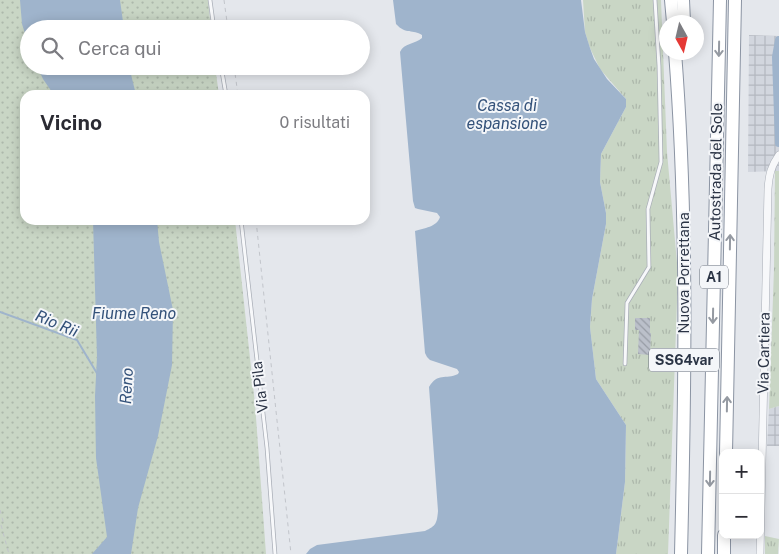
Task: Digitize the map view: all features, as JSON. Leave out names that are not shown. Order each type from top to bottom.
[{"type":"highway","points":[[671,0],[672,15]]},
{"type":"highway","points":[[684,0],[684,15]]},
{"type":"highway","name":"Autostrada del Sole","points":[[708,554],[720,0]]},
{"type":"highway","name":"Autostrada del Sole","points":[[726,449],[735,0]]},
{"type":"highway","name":"Nuova Porrettana","points":[[675,60],[682,166],[684,338],[681,554]]},
{"type":"highway","points":[[682,166],[684,60]]},
{"type":"highway","points":[[724,539],[724,554]]},
{"type":"street","name":"Via Cartiera","points":[[760,554],[768,189],[769,172],[779,155]]},
{"type":"lane","points":[[210,0],[213,20]]},
{"type":"lane","points":[[625,364],[626,307],[649,267],[648,209],[661,162],[659,66],[654,0]]},
{"type":"lane","points":[[223,75],[225,90]]},
{"type":"lane","name":"Via Pila","points":[[242,225],[267,448],[275,554]]},
{"type":"path","points":[[224,0],[227,20]]},
{"type":"path","points":[[235,75],[237,90]]},
{"type":"path","points":[[257,225],[291,554]]},
{"type":"path","points":[[0,510],[3,521],[1,525],[9,554]]},
{"type":"shaded area","points":[[749,35],[779,36],[779,171],[748,172]]},
{"type":"shaded area","points":[[779,406],[779,446],[767,446],[769,409]]},
{"type":"green space","points":[[0,0],[208,0],[210,20],[20,20],[20,75],[216,75],[218,90],[20,90],[20,225],[236,225],[255,404],[266,554],[0,554]]},
{"type":"green space","points":[[583,0],[661,0],[659,60],[663,60],[667,152],[678,274],[668,554],[616,554],[625,482],[626,425],[596,379],[590,327],[592,299],[606,224],[606,213],[600,182],[601,154],[626,107],[626,99],[600,69],[585,32]]},
{"type":"green space","points":[[775,171],[779,171],[779,406],[769,409],[774,269]]},
{"type":"green space","points":[[765,536],[779,539],[778,554],[765,554]]},
{"type":"water","points":[[20,0],[120,0],[123,20],[22,20]]},
{"type":"water","name":"Cassa di espansione","points":[[393,0],[581,0],[585,32],[594,59],[607,79],[626,99],[626,107],[601,154],[600,182],[606,213],[606,224],[592,299],[590,327],[596,379],[626,425],[625,482],[616,554],[306,554],[317,545],[425,531],[434,526],[437,518],[429,387],[436,379],[453,376],[459,372],[457,369],[430,360],[425,353],[415,231],[433,225],[440,217],[437,213],[415,208],[413,201],[400,52],[404,47],[422,38],[422,35],[403,30],[396,24]]},
{"type":"water","points":[[41,75],[131,75],[135,90],[51,90]]},
{"type":"water","name":"Fiume Reno","points":[[93,225],[157,225],[159,242],[173,310],[172,365],[158,436],[138,508],[131,554],[92,554],[107,537],[96,458],[95,396],[97,357]]},
{"type":"building","points":[[635,318],[650,318],[650,355],[638,354],[639,330],[635,330]]},
{"type":"waterway","points":[[779,40],[776,57],[779,143]]},
{"type":"waterway","points":[[776,57],[779,53]]},
{"type":"waterway","name":"Rio Rii","points":[[0,312],[77,340],[98,375]]},
{"type":"water label","name":"Reno","points":[[126,386]]}]
